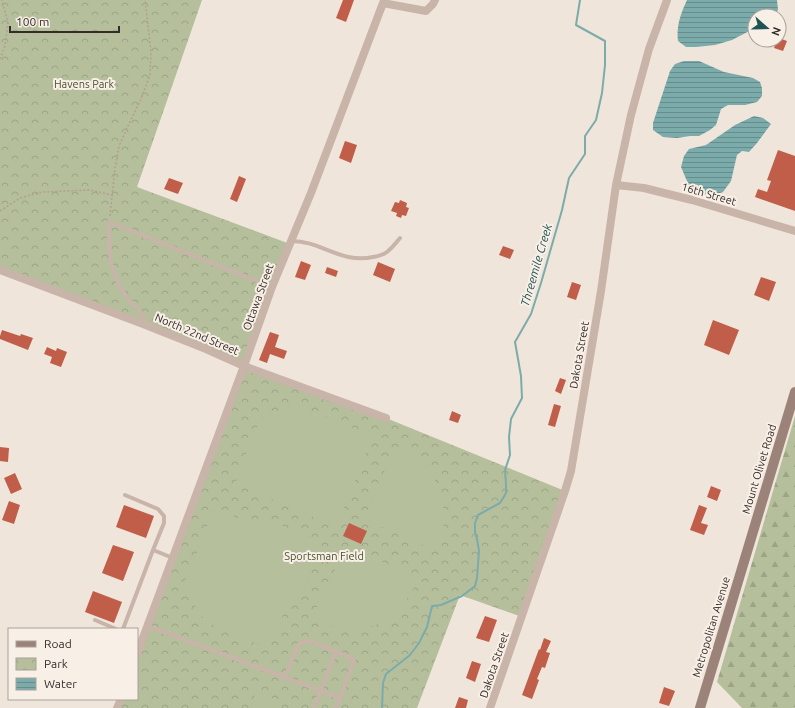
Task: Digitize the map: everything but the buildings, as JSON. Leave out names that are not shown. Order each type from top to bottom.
[{"type":"street","name":"Ottawa Street","points":[[139,641],[147,626],[173,558],[272,287],[311,193],[383,3],[426,11],[435,0]]},
{"type":"street","name":"Dakota Street","points":[[490,708],[528,602],[571,471],[601,291],[616,185],[631,115],[648,50],[666,0]]},
{"type":"street","name":"16th Street","points":[[616,185],[644,188],[685,198],[795,231]]},
{"type":"street","name":"North 22nd Street","points":[[0,270],[143,324],[244,366],[386,418]]},
{"type":"street","name":"Mount Olivet Road","points":[[746,554],[795,392]]},
{"type":"street","name":"Metropolitan Avenue","points":[[700,708],[746,554]]},
{"type":"lane","points":[[143,324],[144,316],[128,299],[119,285],[111,264],[109,222],[272,287]]},
{"type":"lane","points":[[292,241],[305,242],[348,258],[363,259],[377,257],[386,253],[400,238]]},
{"type":"lane","points":[[123,628],[164,523],[164,516],[158,509],[125,495]]},
{"type":"lane","points":[[153,550],[173,558]]},
{"type":"lane","points":[[95,620],[114,628]]},
{"type":"lane","points":[[147,626],[340,698]]},
{"type":"lane","points":[[285,677],[298,645],[303,641],[309,641],[352,658],[354,661],[336,708]]},
{"type":"lane","points":[[314,708],[336,651]]},
{"type":"path","points":[[0,59],[8,23],[2,0]]},
{"type":"path","points":[[109,222],[119,146],[141,99],[150,75],[151,52],[145,0]]},
{"type":"path","points":[[0,211],[20,198],[42,192],[90,190],[112,195]]},
{"type":"green space","points":[[0,0],[202,0],[137,187],[290,244],[245,366],[386,418],[565,491],[522,617],[460,595],[417,708],[117,708],[121,700],[138,700],[138,651],[244,366],[0,270]]},
{"type":"green space","points":[[292,405],[373,436],[338,522],[330,524],[235,484],[254,433],[263,417]]},
{"type":"green space","points":[[795,416],[795,708],[742,708],[717,682]]},
{"type":"green space","points":[[395,446],[414,455],[420,460],[433,477],[438,487],[444,519],[441,540],[436,551],[369,521],[365,516]]},
{"type":"green space","points":[[214,509],[257,525],[271,521],[317,540],[320,549],[300,602],[286,608],[269,649],[208,622],[197,609],[184,584]]},
{"type":"green space","points":[[352,547],[418,579],[402,606],[387,619],[378,624],[367,627],[349,629],[334,627],[312,617],[344,551]]},
{"type":"green space","points":[[256,692],[278,700],[275,708],[250,708]]},
{"type":"water","points":[[687,0],[777,0],[778,8],[747,8],[747,32],[732,40],[715,45],[696,47],[686,47],[678,41],[678,30]]},
{"type":"water","points":[[684,61],[699,61],[724,72],[753,78],[760,82],[762,96],[757,102],[745,105],[728,105],[721,109],[716,125],[699,136],[677,138],[663,137],[653,130],[653,123],[670,71],[675,64]]},
{"type":"water","points":[[754,116],[763,118],[771,124],[749,152],[742,151],[737,155],[731,181],[723,192],[714,195],[706,195],[690,188],[681,167],[684,156],[689,149],[706,145],[735,125]]},
{"type":"waterway","name":"Threemile Creek","points":[[382,708],[383,683],[386,674],[410,655],[419,643],[427,627],[432,606],[441,605],[462,596],[475,586],[479,551],[475,532],[475,523],[478,515],[500,503],[506,493],[505,470],[510,455],[509,437],[511,419],[522,398],[521,376],[515,342],[531,314],[562,210],[569,178],[585,154],[585,136],[596,120],[602,93],[605,65],[605,41],[576,25],[580,0]]},
{"type":"park label","name":"Havens Park","points":[[84,84]]},
{"type":"park label","name":"Sportsman Field","points":[[324,556]]}]
